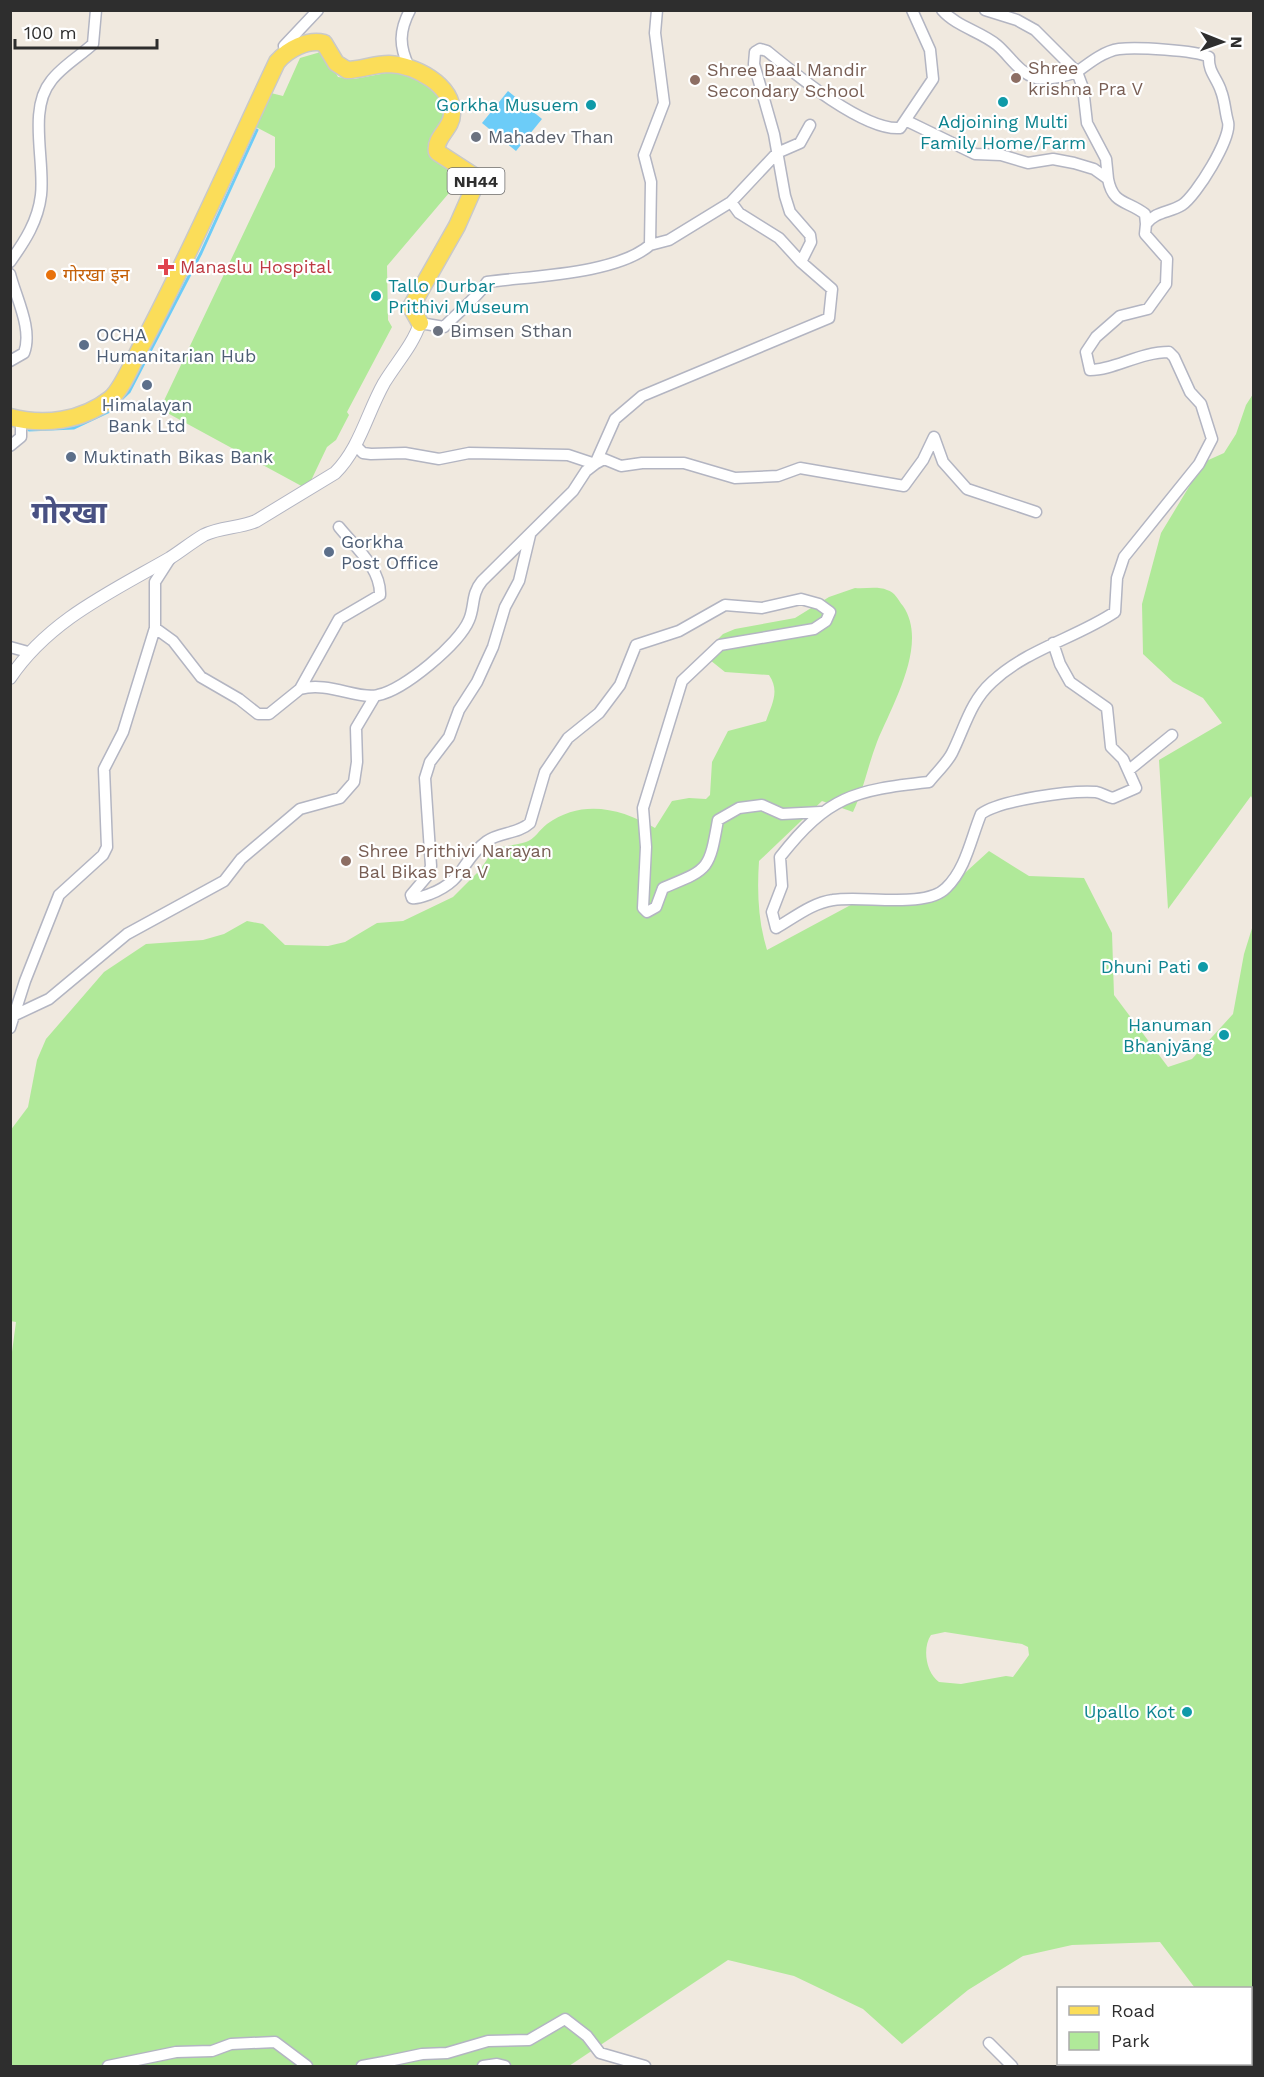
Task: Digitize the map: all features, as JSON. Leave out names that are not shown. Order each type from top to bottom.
[{"type":"main road","name":"NH44","points":[[286,54],[304,44],[318,42],[324,43],[336,63],[347,70],[381,64],[409,67],[438,85],[450,102],[452,120],[437,143],[437,152],[476,179],[457,226],[411,307],[420,323]]},
{"type":"main road","points":[[16,418],[71,419],[91,411],[116,393],[183,268],[277,62],[286,54]]},
{"type":"street","points":[[10,262],[35,221],[42,170],[38,115],[46,91],[50,81],[93,44],[96,10]]},
{"type":"street","points":[[286,54],[284,46],[318,10]]},
{"type":"street","points":[[381,64],[393,55],[399,45],[402,29],[411,10]]},
{"type":"street","points":[[650,245],[651,182],[644,155],[664,103],[655,33],[657,10]]},
{"type":"street","points":[[801,262],[811,242],[810,235],[790,212],[754,64],[755,52],[760,49],[767,51],[805,82],[869,122],[889,129],[900,128],[907,121],[910,111],[933,79],[930,50],[912,10]]},
{"type":"street","points":[[942,10],[950,19],[996,44],[1021,70],[1037,78],[1065,76],[1077,72],[1097,57],[1119,49],[1194,52],[1209,57],[1211,75],[1221,89],[1229,123],[1227,134],[1215,159],[1189,199],[1180,206],[1160,212],[1146,224]]},
{"type":"street","points":[[985,10],[1017,20],[1035,30],[1077,72],[1083,88],[1087,123],[1106,159],[1111,192],[1119,201],[1136,207],[1145,214],[1145,234],[1167,259],[1166,284],[1148,309],[1120,316],[1096,338],[1086,352],[1090,370],[1101,370],[1120,361],[1152,353],[1169,352],[1174,357],[1190,392],[1201,404],[1212,439],[1199,464],[1124,557],[1117,578],[1115,612],[1099,623],[1053,643],[992,682],[969,708],[951,755],[929,782],[857,792],[822,812],[802,828],[780,857],[782,886],[772,912],[776,928],[813,905],[833,900],[927,898],[945,890],[957,874],[981,814],[988,808],[1031,798],[1098,792],[1113,798],[1136,788],[1129,770],[1112,747],[1107,708],[1070,682],[1060,664],[1053,643]]},
{"type":"street","points":[[399,45],[409,67]]},
{"type":"street","points":[[907,121],[975,154],[1001,155],[1028,163],[1053,159],[1094,169],[1108,179]]},
{"type":"street","points":[[10,678],[28,652],[70,617],[112,588],[171,557],[205,535],[233,526],[245,526],[267,515],[335,473],[344,464],[355,445],[382,387],[420,323],[444,327],[474,295],[481,292],[487,282],[549,276],[590,267],[637,256],[650,245],[669,240],[731,202],[777,153],[800,142],[810,125]]},
{"type":"street","points":[[595,464],[615,419],[642,396],[829,318],[832,289],[801,262],[779,238],[739,213],[731,202]]},
{"type":"street","points":[[10,274],[20,306],[27,346],[24,353],[10,361]]},
{"type":"street","points":[[10,446],[21,436],[16,418]]},
{"type":"street","points":[[15,1015],[49,999],[127,934],[224,882],[241,859],[300,810],[340,798],[354,782],[357,762],[356,728],[375,696],[421,674],[462,633],[470,618],[474,591],[573,491],[586,471],[604,459],[621,466],[642,463],[684,463],[735,478],[778,476],[800,468],[904,486],[923,460],[934,436],[943,462],[967,489],[1035,512]]},
{"type":"street","points":[[355,445],[363,453],[371,454],[405,453],[439,459],[469,453],[568,455],[595,464]]},
{"type":"street","points":[[155,628],[173,641],[201,677],[239,699],[258,714],[269,714],[300,689],[339,619],[380,595],[381,584],[375,570],[339,527]]},
{"type":"street","points":[[530,535],[519,581],[505,607],[493,647],[477,682],[459,710],[449,737],[430,762],[424,778],[431,866],[428,875],[411,895],[412,898],[449,886],[465,868],[476,849],[490,838],[524,828],[530,823],[546,772],[568,738],[599,713],[620,685],[636,645],[679,631],[725,606],[762,608],[801,599],[819,604],[830,612],[826,621],[814,628],[720,645],[682,681],[644,808],[646,847],[643,908],[647,912],[656,907],[663,888],[701,872],[712,852],[718,820],[738,808],[762,805],[782,814],[822,812]]},
{"type":"street","points":[[10,1028],[45,927],[59,895],[103,855],[107,847],[104,770],[123,732],[155,628],[155,582],[171,557]]},
{"type":"street","points":[[10,647],[28,652]]},
{"type":"street","points":[[300,689],[311,686],[326,687],[375,696]]},
{"type":"street","points":[[1129,770],[1172,735]]},
{"type":"street","points":[[362,2067],[390,2064],[422,2054],[447,2053],[488,2041],[529,2040],[565,2019],[587,2036],[600,2054],[645,2067]]},
{"type":"street","points":[[108,2067],[176,2052],[212,2051],[231,2043],[275,2042],[308,2067]]},
{"type":"street","points":[[989,2043],[1012,2067]]},
{"type":"street","points":[[483,2067],[497,2064],[505,2067]]},
{"type":"green space","points":[[324,51],[338,77],[354,79],[397,71],[425,82],[436,94],[448,114],[429,153],[453,173],[449,193],[387,266],[388,320],[392,327],[347,412],[349,415],[336,440],[327,447],[307,489],[160,409],[275,167],[275,137],[256,127],[271,93],[283,96],[300,58]]},
{"type":"green space","points":[[1253,394],[1253,800],[1251,796],[1168,909],[1159,760],[1222,723],[1203,698],[1173,682],[1143,654],[1142,604],[1161,533],[1204,462],[1224,453],[1236,434],[1246,405]]},
{"type":"green space","points":[[855,588],[880,588],[892,592],[903,606],[910,621],[912,638],[910,656],[899,693],[877,742],[853,812],[822,801],[759,861],[759,906],[767,950],[860,900],[934,901],[989,851],[1029,876],[1084,878],[1112,933],[1114,995],[1168,1067],[1192,1059],[1233,1014],[1244,954],[1253,925],[1253,2066],[1232,2065],[1252,2065],[1252,1987],[1194,1987],[1160,1942],[1072,1945],[1023,1956],[968,1990],[902,2044],[863,2009],[794,1976],[728,1960],[569,2066],[11,2066],[10,1367],[16,1322],[10,1321],[10,1131],[28,1107],[37,1060],[46,1039],[104,972],[146,944],[203,940],[224,934],[247,921],[263,924],[285,945],[328,946],[345,942],[377,923],[403,921],[453,897],[480,870],[494,849],[529,841],[547,824],[560,816],[574,811],[601,809],[628,815],[655,828],[672,801],[689,798],[706,799],[710,795],[712,762],[728,731],[766,721],[772,703],[774,687],[769,675],[725,672],[710,660],[710,647],[723,634],[735,629],[795,618],[829,597]],"holes":[[[945,1632],[1022,1644],[1028,1647],[1029,1655],[1013,1677],[1006,1676],[961,1684],[939,1682],[928,1667],[926,1653],[931,1635]]]},
{"type":"water","points":[[508,91],[542,119],[516,151],[482,123]]},
{"type":"waterway","points":[[29,430],[74,428],[108,412],[129,392],[201,253],[257,130]]},
{"type":"place","name":"Shree krishna Pra V","points":[[1016,78]]},
{"type":"place","name":"Shree Baal Mandir Secondary School","points":[[695,80]]},
{"type":"place","name":"Adjoining Multi Family Home/Farm","points":[[1003,102]]},
{"type":"place","name":"Gorkha Musuem","points":[[591,105]]},
{"type":"place","name":"Mahadev Than","points":[[476,137]]},
{"type":"place","name":"Manaslu Hospital","points":[[166,267]]},
{"type":"place","name":"गोरखा इन","points":[[51,275]]},
{"type":"place","name":"Tallo Durbar Prithivi Museum","points":[[376,296]]},
{"type":"place","name":"Bimsen Sthan","points":[[438,331]]},
{"type":"place","name":"OCHA Humanitarian Hub","points":[[84,345]]},
{"type":"place","name":"Himalayan Bank Ltd","points":[[147,385]]},
{"type":"place","name":"Muktinath Bikas Bank","points":[[71,457]]},
{"type":"place","name":"Gorkha Post Office","points":[[329,552]]},
{"type":"place","name":"Shree Prithivi Narayan Bal Bikas Pra V","points":[[346,861]]},
{"type":"place","name":"Dhuni Pati","points":[[1203,967]]},
{"type":"place","name":"Hanuman Bhanjyāng","points":[[1224,1035]]},
{"type":"place","name":"Upallo Kot","points":[[1187,1712]]},
{"type":"district","name":"गोरखा","points":[[69,513]]}]
